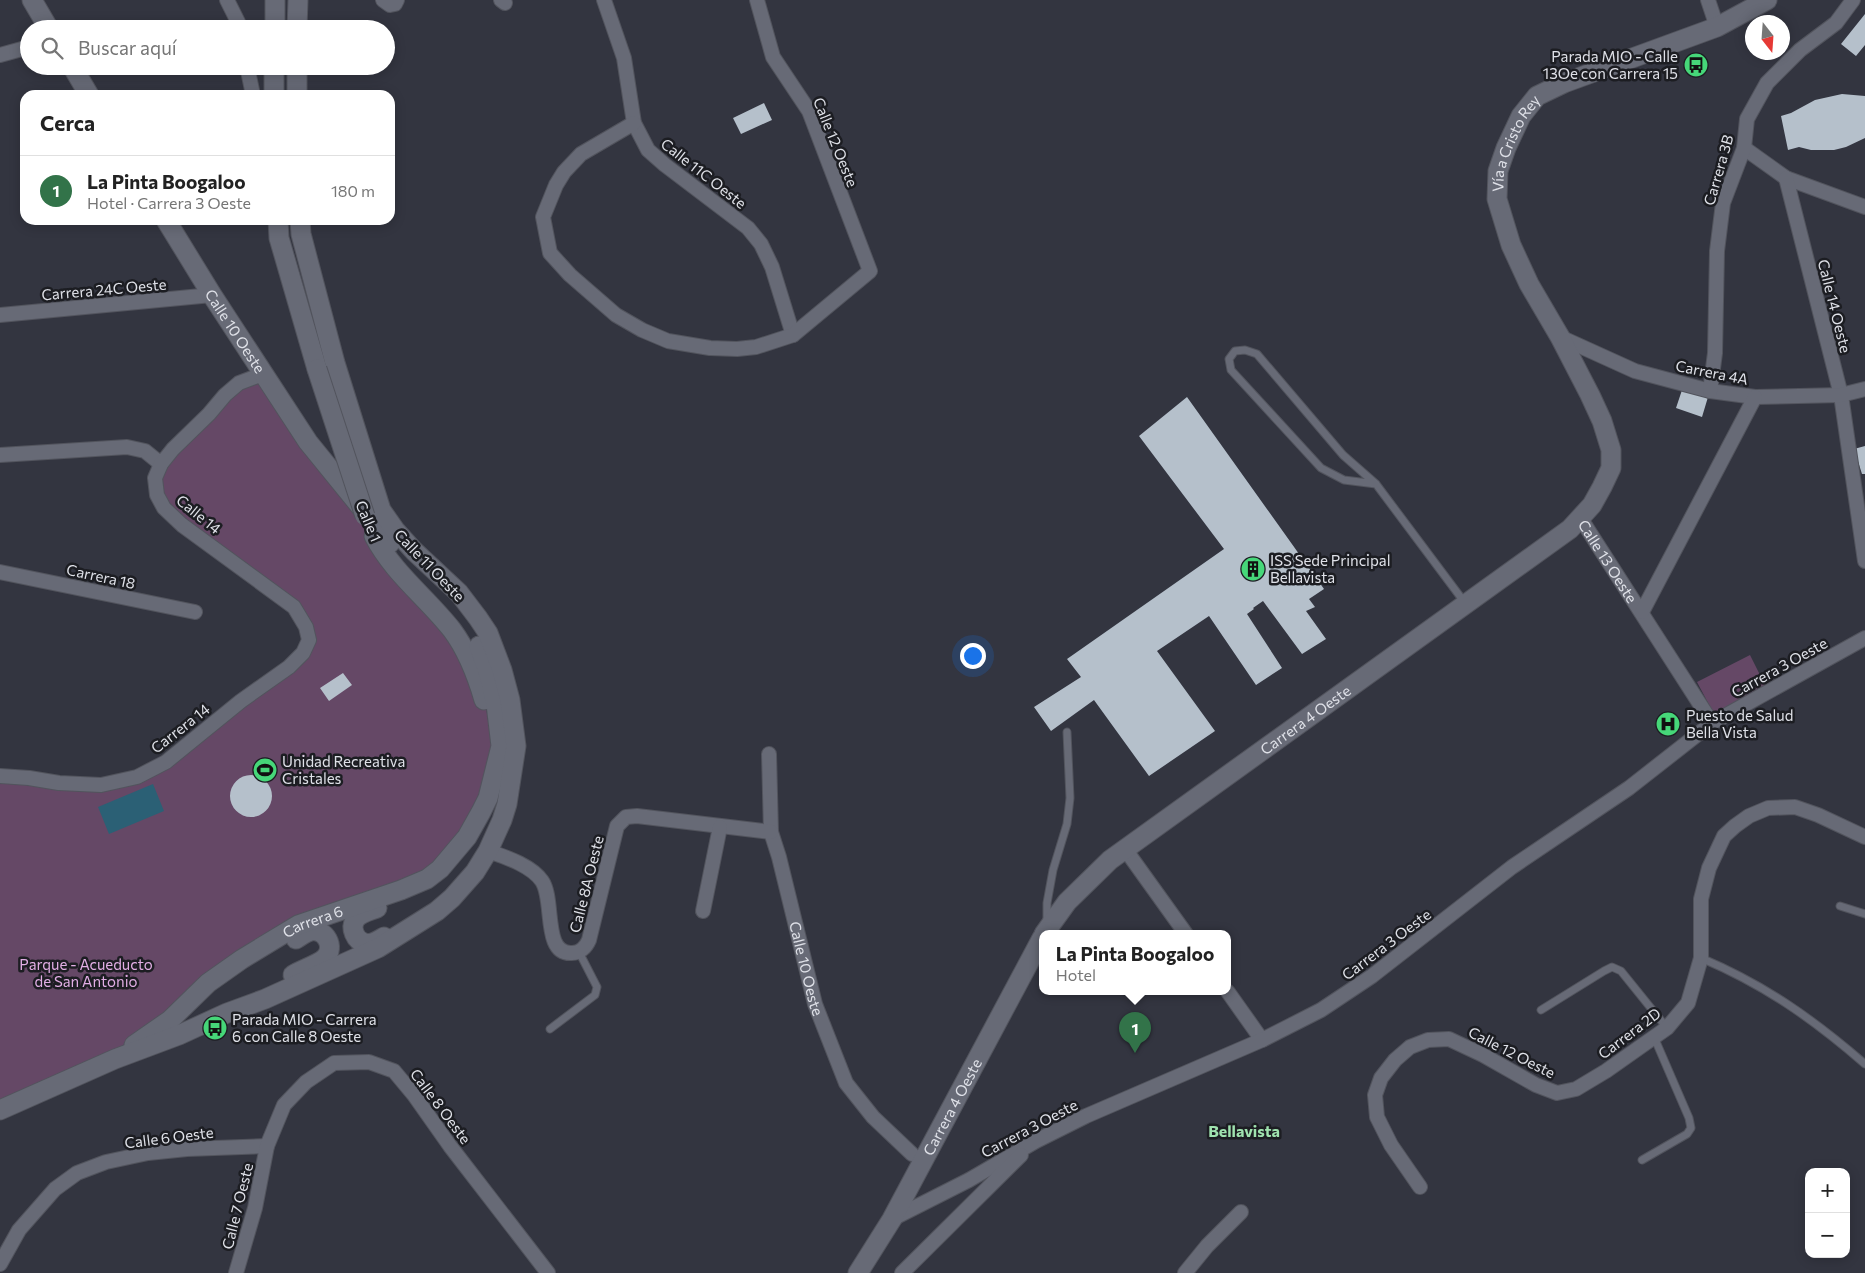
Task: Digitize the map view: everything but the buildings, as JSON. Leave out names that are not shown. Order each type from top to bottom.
[{"type":"main road","points":[[275,0],[275,20]]},
{"type":"main road","points":[[298,0],[298,20]]},
{"type":"main road","name":"Vía a Cristo Rey","points":[[1560,337],[1529,284],[1511,244],[1497,199],[1498,171],[1521,116],[1537,96],[1564,83],[1717,27],[1766,0]]},
{"type":"main road","points":[[33,1],[44,20]]},
{"type":"main road","points":[[77,75],[86,90]]},
{"type":"main road","points":[[274,75],[274,90]]},
{"type":"main road","points":[[297,75],[297,90]]},
{"type":"main road","name":"Calle 10 Oeste","points":[[169,225],[212,295],[308,442],[397,552],[450,601],[477,639],[490,674],[501,746],[493,780]]},
{"type":"main road","name":"Calle 11 Oeste","points":[[300,225],[301,234],[335,363],[381,510],[395,530],[414,551],[459,593],[478,618],[488,633],[502,670],[510,700],[516,746],[508,804],[488,850]]},
{"type":"main road","name":"Calle 1","points":[[278,229],[317,369],[372,533],[398,571],[437,613],[453,632],[462,647],[477,678],[486,707],[492,746],[493,780]]},
{"type":"main road","name":"Calle 13 Oeste","points":[[1560,337],[1602,422],[1611,450],[1611,468],[1592,505],[1581,519]]},
{"type":"main road","name":"Calle 10 Oeste","points":[[308,442],[381,510]]},
{"type":"main road","name":"Carrera 4 Oeste","points":[[1047,930],[1067,902],[1110,860],[1581,519]]},
{"type":"main road","name":"Carrera 6","points":[[115,1059],[170,1020],[208,983],[242,959],[298,925],[400,890],[434,874],[467,837],[488,798],[493,780]]},
{"type":"main road","points":[[436,911],[374,942],[364,943],[356,938],[352,930],[355,920],[362,914],[405,897],[434,874],[488,850]]},
{"type":"main road","name":"Carrera 6","points":[[0,1110],[115,1059],[179,1035],[227,1013],[264,999],[378,948],[436,911],[452,898],[469,878],[488,850]]},
{"type":"main road","points":[[208,983],[248,965],[312,931],[321,933],[328,940],[330,949],[325,958],[260,991],[227,1013]]},
{"type":"main road","name":"Carrera 4 Oeste","points":[[858,1273],[892,1219],[1039,943]]},
{"type":"street","points":[[227,0],[236,20]]},
{"type":"street","points":[[383,0],[390,5],[395,4],[397,0]]},
{"type":"street","name":"Calle 11C Oeste","points":[[604,0],[624,58],[634,123],[648,150],[748,228],[761,244],[772,267],[793,335]]},
{"type":"street","name":"Calle 12 Oeste","points":[[758,0],[773,57],[809,110],[870,271],[793,335]]},
{"type":"street","points":[[1708,0],[1717,27]]},
{"type":"street","name":"Carrera 3B","points":[[1710,391],[1715,353],[1717,251],[1723,203],[1744,148],[1746,119],[1767,83],[1800,50],[1836,23],[1853,0]]},
{"type":"street","points":[[0,55],[20,49]]},
{"type":"street","points":[[249,75],[252,90]]},
{"type":"street","points":[[634,123],[581,154],[564,172],[556,185],[543,217],[550,252],[570,275],[616,315],[642,330],[668,341],[710,348],[737,349],[756,346],[793,335]]},
{"type":"street","points":[[1744,148],[1786,178],[1865,207]]},
{"type":"street","name":"Calle 14 Oeste","points":[[1786,178],[1841,395],[1865,561]]},
{"type":"street","name":"Carrera 24C Oeste","points":[[0,315],[212,295]]},
{"type":"street","name":"Carrera 4A","points":[[1560,337],[1635,371],[1710,391],[1755,397],[1841,395],[1865,389]]},
{"type":"street","points":[[0,455],[128,447],[145,451],[160,464],[225,395],[239,383],[263,374]]},
{"type":"street","points":[[1642,612],[1755,397]]},
{"type":"street","name":"Calle 14","points":[[160,464],[155,478],[157,495],[164,508],[182,525],[294,607],[306,626]]},
{"type":"street","name":"Calle 13 Oeste","points":[[1581,519],[1712,723]]},
{"type":"street","name":"Carrera 18","points":[[0,572],[195,612]]},
{"type":"street","name":"Carrera 14","points":[[0,776],[59,783],[101,785],[137,777],[166,762],[240,701],[289,667],[303,654],[309,640],[306,626]]},
{"type":"street","name":"Carrera 3 Oeste","points":[[892,1219],[969,1180],[1036,1141],[1127,1097],[1262,1040],[1321,1010],[1372,976],[1512,867],[1629,788],[1712,723],[1865,638]]},
{"type":"street","name":"Calle 10 Oeste","points":[[769,754],[771,832],[779,857],[815,1004],[846,1083],[873,1117],[912,1154]]},
{"type":"street","name":"Carrera 2D","points":[[1557,1093],[1576,1089],[1606,1071],[1667,1028],[1688,1002],[1701,958],[1701,899],[1709,868],[1724,836],[1735,826],[1749,816],[1768,808],[1794,807],[1865,837]]},
{"type":"street","name":"Calle 8A Oeste","points":[[488,850],[526,868],[538,876],[546,890],[552,938],[556,947],[564,952],[578,952],[586,946],[589,940],[617,826],[626,817],[637,816],[720,827]]},
{"type":"street","points":[[703,911],[720,827],[771,832]]},
{"type":"street","points":[[1125,849],[1183,930]]},
{"type":"street","points":[[1230,995],[1262,1040]]},
{"type":"street","name":"Calle 12 Oeste","points":[[1420,1187],[1391,1145],[1377,1117],[1375,1095],[1380,1078],[1395,1060],[1410,1047],[1428,1040],[1449,1038],[1536,1085],[1557,1093]]},
{"type":"street","name":"Calle 8 Oeste","points":[[267,1146],[284,1105],[306,1082],[334,1064],[369,1062],[394,1072],[414,1095],[450,1146],[548,1273]]},
{"type":"street","points":[[902,1273],[917,1256],[1036,1141]]},
{"type":"street","name":"Calle 6 Oeste","points":[[0,1264],[19,1230],[55,1189],[78,1173],[106,1162],[148,1153],[187,1149],[267,1146]]},
{"type":"street","name":"Calle 7 Oeste","points":[[236,1273],[255,1208],[267,1146]]},
{"type":"street","points":[[1185,1273],[1207,1246],[1241,1212]]},
{"type":"lane","points":[[1376,484],[1344,480],[1321,468],[1231,370],[1229,359],[1235,351],[1245,350],[1257,354],[1343,455],[1376,484],[1465,603]]},
{"type":"lane","points":[[1044,930],[1053,870],[1068,824],[1070,798],[1067,732]]},
{"type":"lane","points":[[1840,906],[1865,914]]},
{"type":"lane","points":[[550,1029],[595,995],[596,987],[578,952]]},
{"type":"lane","points":[[1701,958],[1730,970],[1785,1001],[1810,1018],[1865,1064]]},
{"type":"lane","points":[[1541,1010],[1612,967],[1620,971],[1667,1028]]},
{"type":"lane","points":[[1642,1160],[1687,1134],[1691,1128],[1689,1118],[1654,1037]]},
{"type":"green space","name":"Parque - Acueducto de San Antonio","points":[[263,374],[437,613],[486,707],[492,747],[493,780],[440,869],[298,925],[115,1059],[0,1110],[0,776],[59,783],[137,777],[289,667],[309,640],[300,616],[164,508],[155,478],[225,395]]},
{"type":"green space","points":[[1750,655],[1767,689],[1715,716],[1697,682]]},
{"type":"water","points":[[153,784],[164,811],[109,834],[98,807]]},
{"type":"place","name":"Parada MIO - Calle 13Oe con Carrera 15","points":[[1696,65]]},
{"type":"place","name":"ISS Sede Principal Bellavista","points":[[1253,569]]},
{"type":"place","name":"Puesto de Salud Bella Vista","points":[[1668,724]]},
{"type":"place","name":"Unidad Recreativa Cristales","points":[[265,770]]},
{"type":"place","name":"Parada MIO - Carrera 6 con Calle 8 Oeste","points":[[215,1028]]},
{"type":"place","name":"La Pinta Boogaloo","points":[[1135,1053]]},
{"type":"district","name":"Bellavista","points":[[1244,1130]]}]
